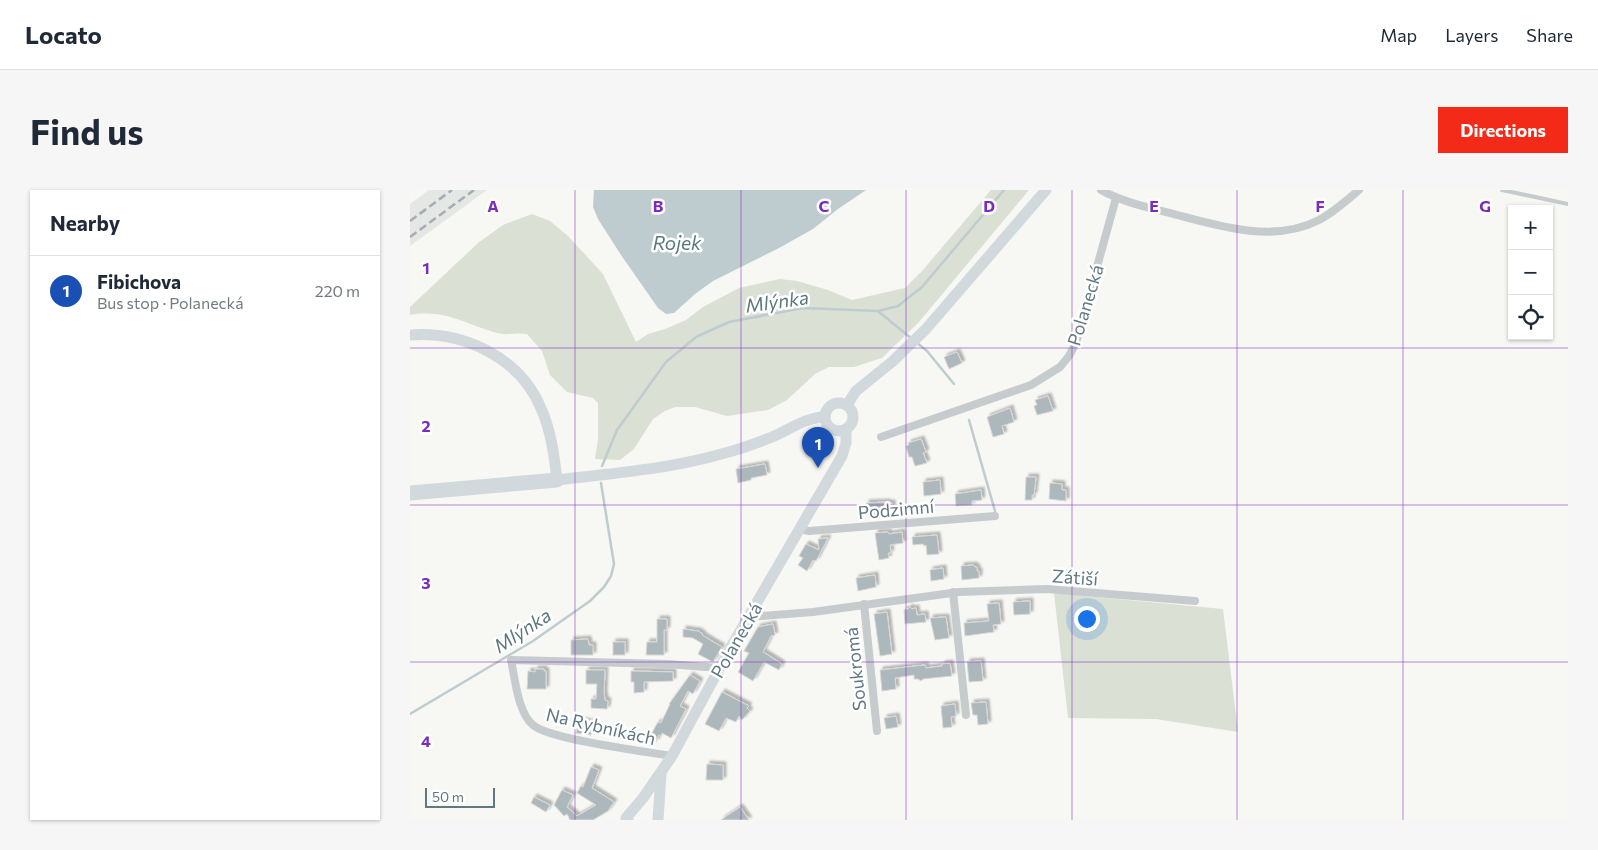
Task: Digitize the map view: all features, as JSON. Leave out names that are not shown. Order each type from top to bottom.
[{"type":"highway","points":[[410,493],[557,480]]},
{"type":"highway","points":[[410,488],[461,488]]},
{"type":"street","points":[[847,405],[856,391],[893,361],[926,329],[1046,190]]},
{"type":"street","points":[[1101,190],[1116,198],[1223,227],[1265,231],[1292,228],[1318,221],[1359,190]]},
{"type":"street","name":"Polanecká","points":[[881,437],[1031,385],[1060,367],[1070,356],[1076,343],[1116,198]]},
{"type":"street","points":[[410,335],[447,337],[480,346],[504,361],[524,380],[540,404],[548,428],[554,450],[557,480],[630,471],[702,459],[744,448],[810,420],[825,417]]},
{"type":"street","points":[[839,402],[847,405],[852,412],[851,424],[846,429],[837,431],[831,428],[826,423],[825,417],[828,408],[832,404],[839,402]]},
{"type":"street","name":"Polanecká","points":[[626,819],[672,756],[719,668],[842,456],[846,443],[846,429]]},
{"type":"street","name":"Podzimní","points":[[799,529],[809,531],[995,516]]},
{"type":"street","name":"Zátiší","points":[[749,617],[813,612],[953,592],[1048,589],[1195,601]]},
{"type":"street","points":[[953,592],[966,715]]},
{"type":"street","name":"Soukromá","points":[[864,604],[877,731]]},
{"type":"street","name":"Na Rybníkách","points":[[672,756],[575,739],[547,732],[533,725],[522,710],[511,660],[666,664],[719,668]]},
{"type":"street","points":[[658,820],[661,773]]},
{"type":"lane","points":[[1502,190],[1568,204]]},
{"type":"shaded area","points":[[429,190],[487,190],[410,246],[410,204]]},
{"type":"shaded area","points":[[991,190],[1029,190],[919,322],[882,358],[854,367],[829,367],[815,374],[787,400],[768,410],[727,416],[695,407],[675,407],[653,419],[634,449],[620,460],[595,459],[598,439],[598,403],[593,398],[567,392],[550,375],[542,351],[527,334],[500,334],[455,318],[434,314],[410,315],[410,307],[478,243],[503,225],[532,214],[550,221],[568,236],[603,274],[636,342],[648,334],[686,320],[703,307],[739,288],[780,279],[797,281],[828,290],[852,300],[905,288],[922,271]]},
{"type":"shaded area","points":[[1054,593],[1223,609],[1238,732],[1156,719],[1068,718]]},
{"type":"water","name":"Rojek","points":[[594,190],[866,190],[813,229],[713,281],[674,313],[666,314],[658,308],[598,219],[593,207]]},
{"type":"building","points":[[957,352],[962,363],[949,369],[944,357]]},
{"type":"building","points":[[1048,396],[1053,411],[1037,415],[1034,406],[1037,405],[1035,400]]},
{"type":"building","points":[[1010,408],[1014,422],[1002,426],[1004,434],[993,437],[987,417]]},
{"type":"building","points":[[921,439],[926,452],[923,453],[927,463],[915,466],[912,457],[909,457],[906,446],[909,445],[908,443]]},
{"type":"building","points":[[765,464],[767,475],[738,483],[736,469]]},
{"type":"building","points":[[1026,477],[1036,477],[1032,500],[1025,500]]},
{"type":"building","points":[[940,480],[941,494],[924,496],[923,482]]},
{"type":"building","points":[[1050,483],[1062,484],[1062,490],[1066,490],[1066,501],[1049,499]]},
{"type":"building","points":[[981,490],[982,500],[972,501],[972,505],[956,506],[955,494]]},
{"type":"building","points":[[866,503],[892,503],[893,513],[868,515]]},
{"type":"building","points":[[888,532],[889,534],[902,532],[903,543],[890,545],[891,553],[888,553],[889,558],[879,560],[875,533]]},
{"type":"building","points":[[937,535],[939,554],[927,555],[926,545],[913,545],[912,537]]},
{"type":"building","points":[[828,538],[816,561],[813,560],[807,571],[798,565],[803,558],[799,556],[806,544],[819,550],[818,539]]},
{"type":"building","points":[[974,565],[977,567],[977,571],[979,571],[979,578],[962,580],[961,566]]},
{"type":"building","points":[[943,568],[944,579],[931,581],[930,570]]},
{"type":"building","points":[[875,575],[876,587],[858,591],[856,578]]},
{"type":"building","points":[[1030,601],[1030,614],[1014,615],[1013,602]]},
{"type":"building","points":[[999,603],[1001,624],[993,625],[994,632],[965,636],[964,623],[989,621],[987,604]]},
{"type":"building","points":[[910,607],[912,609],[916,608],[917,615],[925,614],[926,622],[905,624],[904,610]]},
{"type":"building","points":[[887,612],[892,654],[880,656],[874,614]]},
{"type":"building","points":[[946,617],[949,638],[935,640],[930,618]]},
{"type":"building","points":[[657,619],[667,619],[667,630],[664,630],[664,655],[646,655],[647,642],[657,642]]},
{"type":"building","points":[[773,624],[775,635],[771,636],[763,652],[782,664],[779,670],[764,662],[753,681],[738,672],[749,653],[744,651],[758,627]]},
{"type":"building","points":[[683,629],[698,631],[722,647],[713,662],[698,654],[703,644],[693,638],[683,637]]},
{"type":"building","points":[[588,639],[589,645],[593,645],[593,655],[571,655],[571,640]]},
{"type":"building","points":[[613,642],[625,642],[625,655],[613,655]]},
{"type":"building","points":[[981,661],[983,681],[969,682],[967,662]]},
{"type":"building","points":[[950,663],[952,676],[923,679],[921,681],[914,679],[914,675],[895,678],[896,689],[882,691],[880,670],[925,665],[926,668]]},
{"type":"building","points":[[535,669],[544,669],[546,671],[546,689],[527,689],[528,671],[535,672]]},
{"type":"building","points":[[586,670],[605,670],[604,693],[605,700],[608,701],[607,709],[591,708],[591,699],[596,699],[597,684],[586,684]]},
{"type":"building","points":[[631,671],[673,672],[673,681],[644,682],[644,692],[634,693]]},
{"type":"building","points":[[690,675],[700,681],[693,694],[688,691],[680,706],[686,709],[671,738],[662,733],[656,742],[649,738],[658,722],[661,723],[669,704]]},
{"type":"building","points":[[722,692],[749,706],[747,708],[750,711],[742,720],[739,716],[736,722],[726,718],[719,731],[705,724]]},
{"type":"building","points":[[986,702],[988,724],[978,725],[977,715],[973,715],[971,703]]},
{"type":"building","points":[[955,704],[956,716],[951,717],[952,727],[943,728],[941,706]]},
{"type":"building","points":[[896,716],[898,727],[886,729],[884,718]]},
{"type":"building","points":[[579,720],[593,723],[591,735],[576,733]]},
{"type":"building","points":[[707,764],[723,765],[723,780],[706,780]]},
{"type":"building","points":[[591,767],[599,770],[592,788],[614,802],[608,811],[593,820],[570,820],[567,814],[564,816],[554,805],[562,790],[573,795],[567,807],[577,816],[596,805],[577,793],[581,786],[583,787]]},
{"type":"building","points":[[534,797],[550,805],[546,812],[531,803]]},
{"type":"building","points":[[740,807],[749,820],[721,820]]},
{"type":"waterway","name":"Mlýnka","points":[[602,466],[617,430],[666,362],[696,337],[729,322],[803,308],[878,311],[898,306],[922,287],[1004,190]]},
{"type":"waterway","points":[[878,311],[912,339]]},
{"type":"waterway","points":[[916,342],[927,351],[954,384]]},
{"type":"waterway","points":[[969,420],[995,511]]},
{"type":"waterway","name":"Mlýnka","points":[[410,714],[533,641],[590,601],[604,587],[611,576],[614,564],[601,483]]},
{"type":"railway","points":[[410,221],[452,190]]},
{"type":"railway","points":[[410,237],[474,190]]},
{"type":"place","name":"Fibichova","points":[[818,468]]}]
